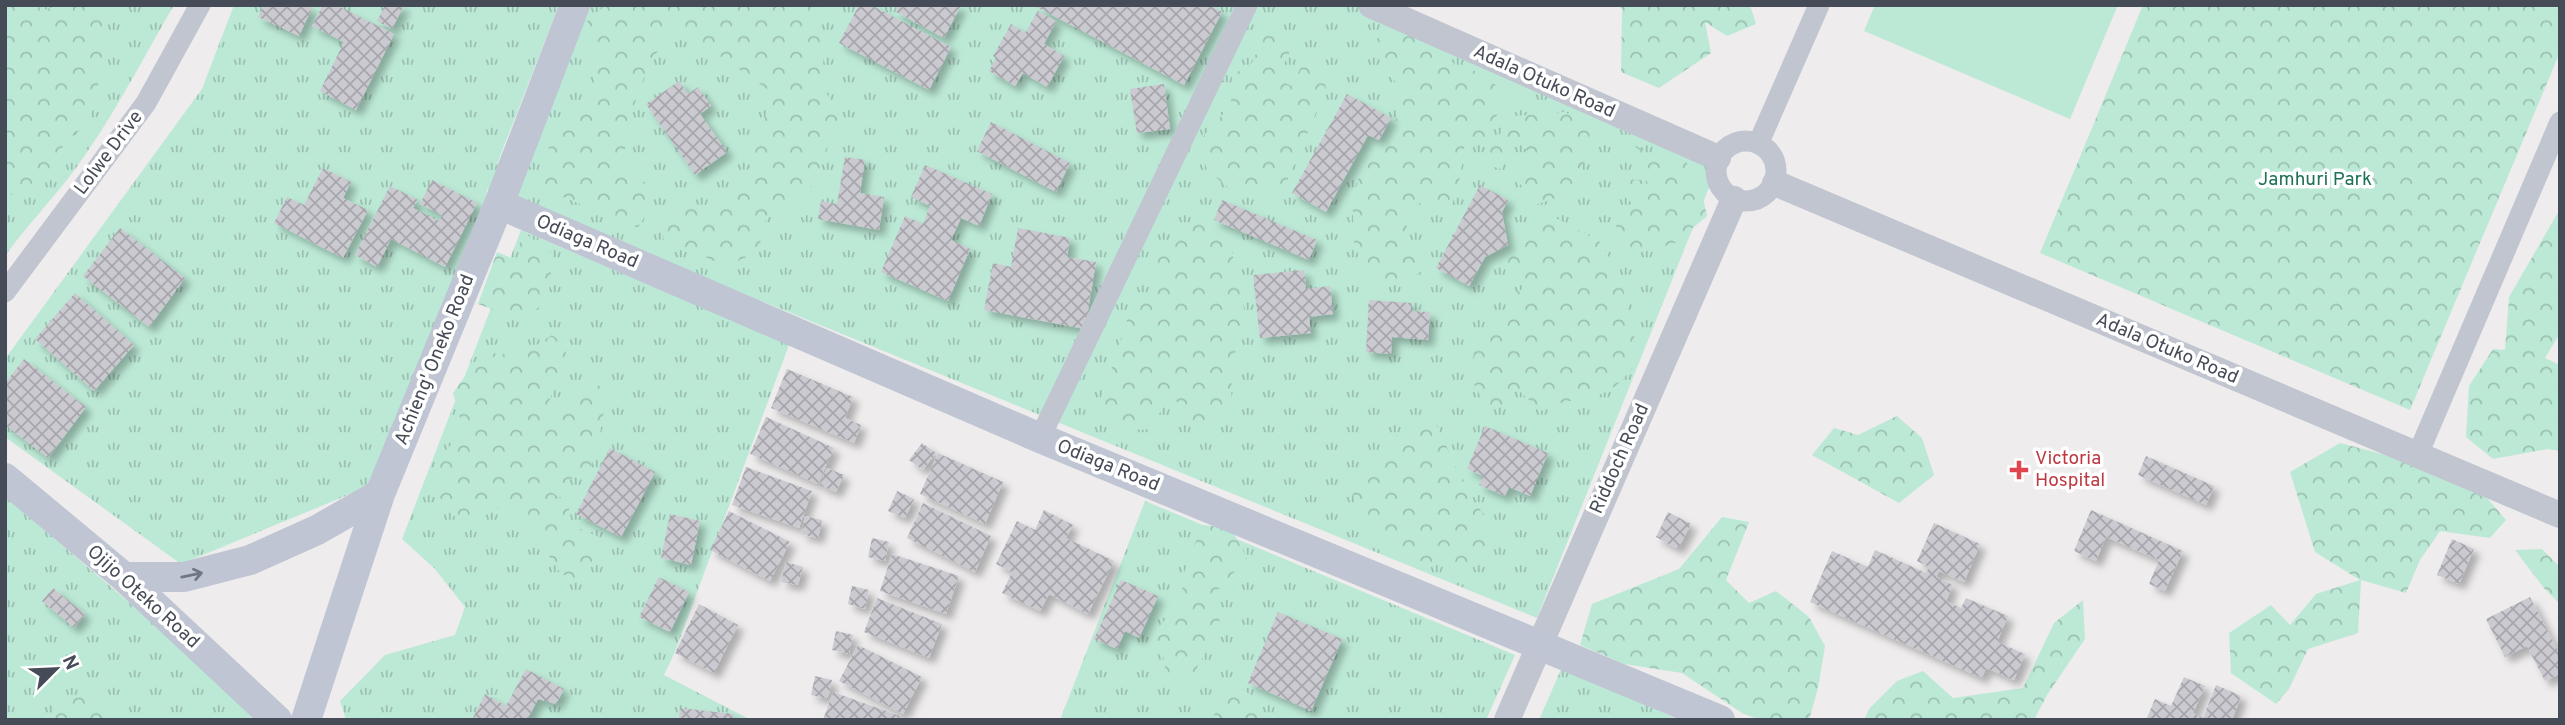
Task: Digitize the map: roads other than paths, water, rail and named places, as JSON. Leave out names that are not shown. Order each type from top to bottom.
[{"type":"main road","name":"Achieng' Oneko Road","points":[[306,720],[380,494],[499,204],[575,5]]},
{"type":"main road","name":"Odiaga Road","points":[[499,204],[1040,438],[1720,720]]},
{"type":"main road","name":"Ojijo Oteko Road","points":[[5,478],[124,577],[277,720]]},
{"type":"main road","points":[[124,577],[184,577],[250,560],[317,530],[380,494]]},
{"type":"street","name":"Lolwe Drive","points":[[5,292],[146,103],[200,5]]},
{"type":"street","points":[[1040,438],[1247,5]]},
{"type":"street","name":"Adala Otuko Road","points":[[1371,5],[1718,158]]},
{"type":"street","points":[[1759,142],[1819,5]]},
{"type":"street","points":[[2418,454],[2560,122]]},
{"type":"street","points":[[1748,139],[1759,142],[1769,150],[1775,160],[1775,183],[1768,193],[1758,199],[1734,199],[1724,192],[1718,182],[1718,158],[1725,148],[1735,142],[1748,139]]},
{"type":"street","name":"Adala Otuko Road","points":[[1775,183],[2560,515]]},
{"type":"street","name":"Riddoch Road","points":[[1507,720],[1734,199]]},
{"type":"place","name":"Victoria Hospital","points":[[2019,470]]},
{"type":"park label","name":"Jamhuri Park","points":[[2315,180]]}]
